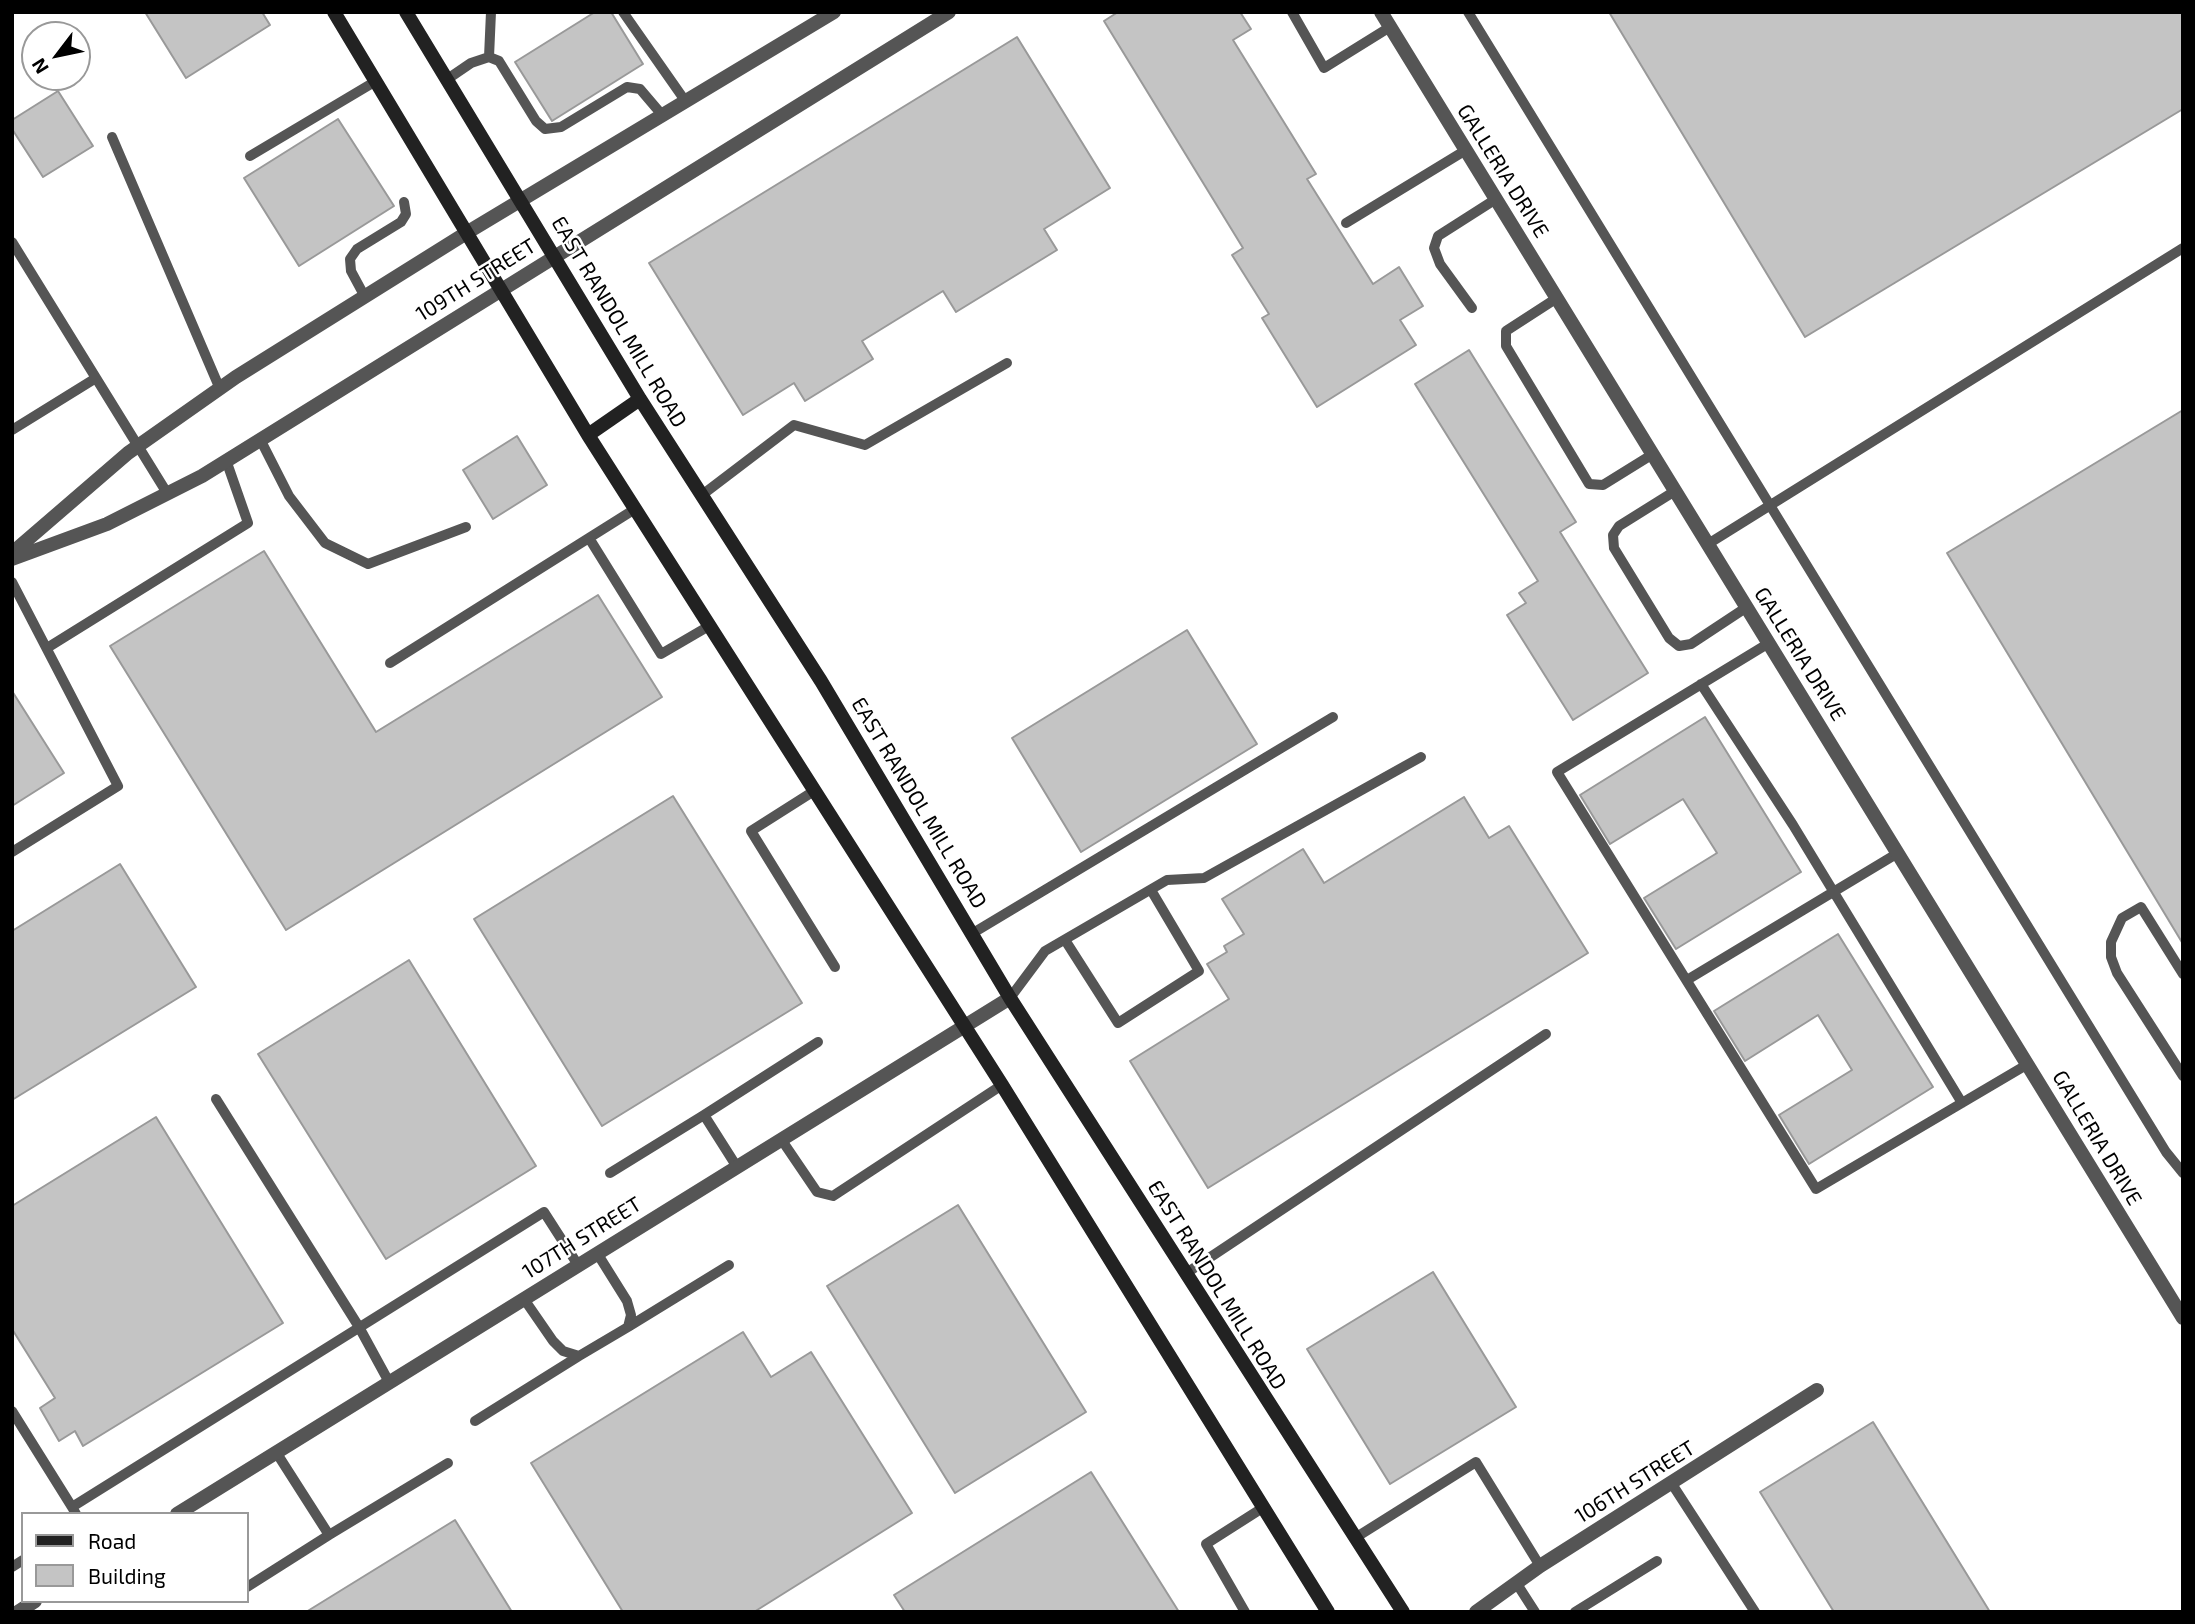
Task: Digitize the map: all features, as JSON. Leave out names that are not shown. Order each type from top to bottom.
[{"type":"main road","points":[[334,12],[588,435],[965,1026],[1328,1612]]},
{"type":"main road","name":"EAST RANDOL MILL ROAD","points":[[406,12],[449,78],[640,399],[821,681],[1010,998],[1403,1612]]},
{"type":"main road","points":[[588,435],[640,399]]},
{"type":"street","name":"109TH STREET","points":[[12,556],[138,446],[220,389],[468,232],[522,202],[834,12]]},
{"type":"street","name":"109TH STREET","points":[[12,556],[107,524],[226,460],[949,12]]},
{"type":"street","name":"GALLERIA DRIVE","points":[[1381,12],[2183,1318]]},
{"type":"street","name":"107TH STREET","points":[[180,1512],[1010,998]]},
{"type":"street","name":"106TH STREET","points":[[1476,1612],[1540,1566],[1817,1390]]},
{"type":"lane","points":[[489,57],[492,12]]},
{"type":"lane","points":[[623,12],[686,102]]},
{"type":"lane","points":[[1292,12],[1324,68],[1390,27]]},
{"type":"lane","points":[[1468,12],[2165,1152],[2183,1173]]},
{"type":"lane","points":[[449,78],[471,63],[489,57],[499,61],[536,121],[545,129],[561,127],[627,87],[640,89],[663,116]]},
{"type":"lane","points":[[250,156],[376,81]]},
{"type":"lane","points":[[112,136],[220,389]]},
{"type":"lane","points":[[1346,223],[1466,150]]},
{"type":"lane","points":[[1472,308],[1440,264],[1434,248],[1438,236],[1496,200]]},
{"type":"lane","points":[[365,297],[351,271],[349,260],[357,249],[401,222],[406,215],[404,202]]},
{"type":"lane","points":[[12,242],[167,493]]},
{"type":"lane","points":[[1708,544],[2183,248]]},
{"type":"lane","points":[[1557,298],[1506,331],[1506,346],[1589,484],[1604,485],[1653,454]]},
{"type":"lane","points":[[702,495],[794,425],[865,446],[1007,363]]},
{"type":"lane","points":[[12,430],[96,378]]},
{"type":"lane","points":[[260,439],[289,496],[325,543],[368,565],[466,527]]},
{"type":"lane","points":[[47,648],[248,523],[226,460]]},
{"type":"lane","points":[[1675,491],[1619,526],[1613,535],[1614,548],[1669,638],[1679,646],[1691,644],[1747,607]]},
{"type":"lane","points":[[390,663],[635,509]]},
{"type":"lane","points":[[589,538],[661,654],[709,626]]},
{"type":"lane","points":[[12,582],[118,786],[12,852]]},
{"type":"lane","points":[[1769,643],[1557,772],[1816,1189],[2028,1064]]},
{"type":"lane","points":[[1701,684],[1793,825],[1962,1103]]},
{"type":"lane","points":[[972,933],[1333,717]]},
{"type":"lane","points":[[1010,998],[1045,951],[1167,880],[1205,878],[1421,757]]},
{"type":"lane","points":[[814,791],[751,831],[835,967]]},
{"type":"lane","points":[[1687,981],[1898,853]]},
{"type":"lane","points":[[1065,940],[1118,1023],[1199,971],[1151,890]]},
{"type":"lane","points":[[2183,974],[2141,907],[2122,918],[2111,942],[2111,957],[2117,973],[2183,1076]]},
{"type":"lane","points":[[1185,1274],[1546,1034]]},
{"type":"lane","points":[[610,1173],[818,1042]]},
{"type":"lane","points":[[781,1139],[817,1192],[833,1196],[1002,1085]]},
{"type":"lane","points":[[216,1099],[359,1328],[389,1382]]},
{"type":"lane","points":[[704,1115],[737,1167]]},
{"type":"lane","points":[[12,1411],[74,1510],[544,1212],[578,1265]]},
{"type":"lane","points":[[597,1253],[627,1301],[631,1315],[628,1327]]},
{"type":"lane","points":[[475,1421],[729,1265]]},
{"type":"lane","points":[[524,1299],[562,1351],[579,1356]]},
{"type":"lane","points":[[276,1452],[329,1535]]},
{"type":"lane","points":[[1355,1538],[1476,1462],[1540,1566]]},
{"type":"lane","points":[[248,1586],[448,1464]]},
{"type":"lane","points":[[1672,1484],[1755,1612]]},
{"type":"lane","points":[[1245,1612],[1206,1544],[1264,1507]]},
{"type":"lane","points":[[1575,1612],[1657,1561]]},
{"type":"lane","points":[[1517,1584],[1535,1612]]},
{"type":"building","points":[[145,12],[262,12],[270,25],[186,78]]},
{"type":"building","points":[[595,12],[611,12],[643,64],[552,121],[515,62]]},
{"type":"building","points":[[1118,12],[1240,12],[1251,29],[1233,40],[1316,174],[1307,179],[1373,284],[1399,267],[1423,306],[1400,320],[1416,345],[1317,407],[1262,318],[1269,314],[1232,255],[1243,248],[1104,21]]},
{"type":"building","points":[[1609,12],[2183,12],[2183,109],[1805,337]]},
{"type":"building","points":[[1017,37],[1110,188],[1044,229],[1057,250],[956,312],[943,291],[862,341],[873,359],[805,401],[794,383],[743,415],[649,263]]},
{"type":"building","points":[[58,91],[93,146],[43,177],[12,129],[12,120]]},
{"type":"building","points":[[338,119],[394,206],[299,266],[244,178]]},
{"type":"building","points":[[1469,350],[1576,522],[1560,532],[1648,673],[1573,720],[1507,615],[1526,603],[1519,593],[1538,581],[1415,384]]},
{"type":"building","points":[[2183,410],[2183,944],[1947,553]]},
{"type":"building","points":[[517,436],[547,485],[493,519],[463,470]]},
{"type":"building","points":[[264,551],[376,732],[598,595],[662,697],[286,930],[110,646]]},
{"type":"building","points":[[1187,630],[1257,744],[1081,852],[1012,738]]},
{"type":"building","points":[[12,691],[64,773],[12,806]]},
{"type":"building","points":[[1705,717],[1801,872],[1676,949],[1644,898],[1717,853],[1683,799],[1610,844],[1580,795]]},
{"type":"building","points":[[673,796],[802,1003],[602,1126],[474,919]]},
{"type":"building","points":[[1464,797],[1489,838],[1509,826],[1588,953],[1208,1188],[1130,1061],[1229,999],[1207,964],[1227,952],[1224,946],[1244,934],[1222,899],[1303,849],[1324,883]]},
{"type":"building","points":[[120,864],[196,987],[12,1100],[12,931]]},
{"type":"building","points":[[1838,934],[1933,1087],[1809,1164],[1779,1115],[1852,1070],[1818,1015],[1745,1061],[1714,1011]]},
{"type":"building","points":[[409,960],[536,1166],[386,1259],[258,1054]]},
{"type":"building","points":[[156,1117],[283,1323],[83,1446],[75,1431],[59,1441],[40,1408],[55,1398],[12,1329],[12,1206]]},
{"type":"building","points":[[958,1205],[1086,1412],[955,1493],[827,1286]]},
{"type":"building","points":[[1433,1272],[1516,1407],[1390,1484],[1307,1349]]},
{"type":"building","points":[[743,1332],[771,1377],[811,1352],[912,1513],[754,1612],[623,1612],[531,1463]]},
{"type":"building","points":[[1873,1422],[1990,1612],[1834,1612],[1760,1492]]},
{"type":"building","points":[[1091,1472],[1179,1612],[905,1612],[894,1595]]},
{"type":"building","points":[[455,1520],[512,1612],[306,1612]]}]
